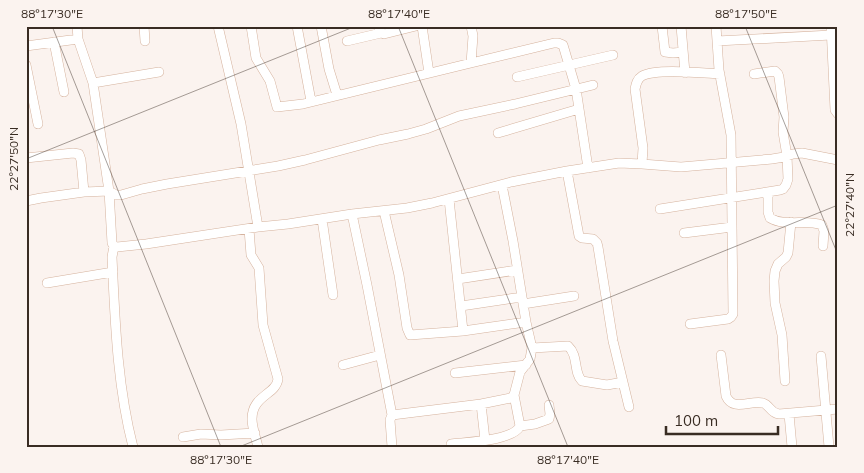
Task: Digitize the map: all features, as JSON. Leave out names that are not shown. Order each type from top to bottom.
[{"type":"street","points":[[77,26],[78,39],[93,83],[109,191],[112,243],[114,246],[112,252],[116,338],[128,429],[133,447]]},
{"type":"street","points":[[144,26],[145,41]]},
{"type":"street","points":[[218,26],[237,105],[248,170],[253,228],[251,255],[259,268],[264,325],[278,379],[277,385],[258,401],[254,409],[252,417],[258,447]]},
{"type":"street","points":[[250,26],[256,58],[270,81],[277,107],[311,101],[558,43],[563,45],[576,88],[588,168]]},
{"type":"street","points":[[298,26],[311,101]]},
{"type":"street","points":[[321,26],[336,95]]},
{"type":"street","points":[[347,41],[380,30],[384,34],[416,26]]},
{"type":"street","points":[[422,26],[429,73]]},
{"type":"street","points":[[471,26],[473,45],[471,63]]},
{"type":"street","points":[[662,26],[665,52],[683,52]]},
{"type":"street","points":[[681,26],[685,73]]},
{"type":"street","points":[[690,324],[728,319],[733,314],[730,127],[720,74],[716,26]]},
{"type":"street","points":[[717,41],[831,31],[835,52],[835,110],[838,114]]},
{"type":"street","points":[[26,46],[78,39]]},
{"type":"street","points":[[54,42],[64,92]]},
{"type":"street","points":[[518,77],[613,55]]},
{"type":"street","points":[[26,65],[38,124]]},
{"type":"street","points":[[660,209],[780,190],[786,185],[788,179],[787,156],[783,132],[783,104],[778,74],[775,71],[771,71],[754,74]]},
{"type":"street","points":[[93,83],[159,72]]},
{"type":"street","points":[[642,164],[643,148],[635,89],[638,80],[643,75],[658,72],[720,74]]},
{"type":"street","points":[[26,201],[84,192],[109,191],[116,195],[121,195],[149,187],[278,166],[417,131],[459,116],[593,85]]},
{"type":"street","points":[[498,133],[579,109]]},
{"type":"street","points":[[26,158],[76,152],[81,160],[84,192]]},
{"type":"street","points":[[114,246],[146,244],[406,208],[502,186],[511,182],[618,163],[681,167],[772,159],[802,153],[838,160]]},
{"type":"street","points":[[567,171],[579,236],[593,239],[597,243],[609,320],[629,407]]},
{"type":"street","points":[[502,186],[532,348],[530,359],[520,372],[514,395],[520,426]]},
{"type":"street","points":[[768,192],[768,212],[770,218],[777,221],[822,225],[824,231],[823,246]]},
{"type":"street","points":[[448,199],[463,332]]},
{"type":"street","points":[[384,211],[399,275],[408,333],[410,335],[463,332],[526,322]]},
{"type":"street","points":[[352,214],[392,415],[390,420],[392,447]]},
{"type":"street","points":[[322,219],[333,295]]},
{"type":"street","points":[[785,381],[782,335],[775,303],[774,281],[778,264],[786,257],[788,252],[791,222]]},
{"type":"street","points":[[684,233],[732,227]]},
{"type":"street","points":[[458,280],[517,270]]},
{"type":"street","points":[[47,283],[113,272]]},
{"type":"street","points":[[461,306],[574,296]]},
{"type":"street","points":[[532,348],[571,347],[578,376],[582,381],[607,385],[623,382]]},
{"type":"street","points":[[343,365],[380,355]]},
{"type":"street","points":[[721,355],[726,396],[731,404],[764,403],[775,414],[838,409]]},
{"type":"street","points":[[821,356],[829,447]]},
{"type":"street","points":[[455,373],[526,365]]},
{"type":"street","points":[[392,415],[481,404],[510,398],[514,395]]},
{"type":"street","points":[[481,404],[485,440]]},
{"type":"street","points":[[451,444],[510,435],[520,426],[548,419],[550,414],[549,405]]},
{"type":"street","points":[[789,414],[792,447]]},
{"type":"street","points":[[183,437],[201,434],[255,433]]}]
